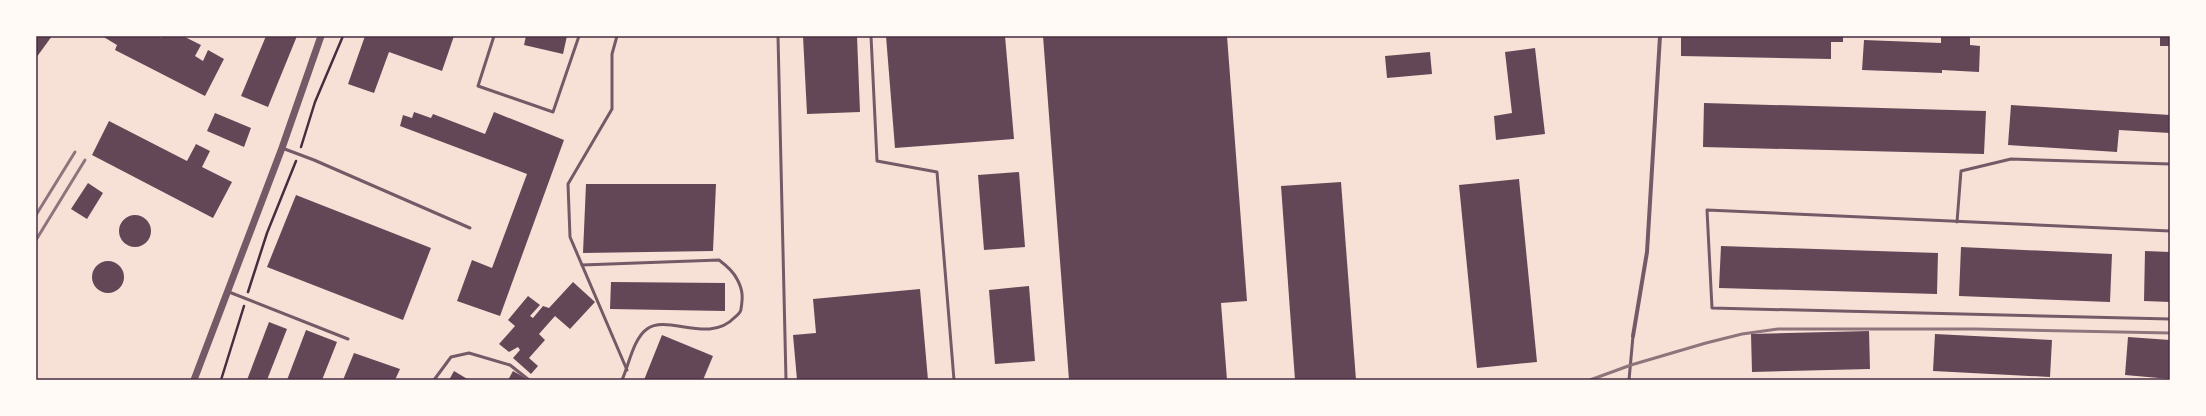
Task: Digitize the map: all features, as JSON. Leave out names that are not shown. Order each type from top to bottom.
[{"type":"street","points":[[194,380],[282,148],[322,36]]},
{"type":"street","points":[[1633,336],[1647,252],[1660,36]]},
{"type":"lane","points":[[494,36],[478,86],[553,112],[579,36]]},
{"type":"lane","points":[[617,36],[612,54],[612,109],[568,184],[570,237],[627,370]]},
{"type":"lane","points":[[778,36],[786,380]]},
{"type":"lane","points":[[871,36],[877,161],[937,172],[954,380]]},
{"type":"lane","points":[[282,148],[470,228]]},
{"type":"lane","points":[[1956,222],[1961,171],[2012,159],[2170,164]]},
{"type":"lane","points":[[2170,231],[1708,210],[1712,308],[2170,319]]},
{"type":"lane","points":[[582,265],[718,260],[730,268],[742,287],[744,297],[741,312],[722,328],[708,329],[661,325],[648,328],[640,335],[622,380]]},
{"type":"lane","points":[[227,291],[348,339]]},
{"type":"lane","points":[[1629,380],[1633,336]]},
{"type":"lane","points":[[434,380],[452,357],[469,353],[510,364],[529,380]]},
{"type":"path","points":[[221,380],[266,233],[299,154],[315,102],[343,36]]},
{"type":"building","points":[[36,36],[52,36],[36,58]]},
{"type":"building","points":[[102,36],[158,36],[161,38],[162,36],[183,36],[201,45],[195,56],[203,61],[208,50],[224,59],[205,96],[115,50],[117,45]]},
{"type":"building","points":[[266,36],[297,36],[268,107],[241,96]]},
{"type":"building","points":[[365,36],[454,36],[442,71],[389,52],[374,93],[348,84]]},
{"type":"building","points":[[526,36],[567,36],[563,54],[524,45]]},
{"type":"building","points":[[803,36],[857,36],[860,112],[807,114]]},
{"type":"building","points":[[886,36],[1005,36],[1014,139],[895,148]]},
{"type":"building","points":[[1043,36],[1227,36],[1247,301],[1221,303],[1227,380],[1069,380]]},
{"type":"building","points":[[1681,36],[1843,36],[1843,42],[1831,42],[1831,59],[1681,56]]},
{"type":"building","points":[[1941,36],[1970,36],[1970,45],[1980,46],[1979,72],[1942,70],[1942,73],[1862,70],[1864,40],[1941,43]]},
{"type":"building","points":[[2160,36],[2170,36],[2170,46],[2160,46]]},
{"type":"building","points":[[1535,48],[1545,134],[1496,140],[1494,116],[1512,113],[1505,52]]},
{"type":"building","points":[[1430,52],[1432,74],[1387,78],[1385,56]]},
{"type":"building","points":[[1704,103],[1986,111],[1984,154],[1703,147]]},
{"type":"building","points":[[2011,105],[2170,115],[2170,133],[2119,130],[2117,152],[2008,145]]},
{"type":"building","points":[[414,112],[431,118],[433,114],[485,134],[494,112],[564,140],[500,316],[457,301],[472,260],[492,268],[527,174],[400,126],[403,115],[412,118]]},
{"type":"building","points":[[215,113],[251,128],[244,147],[207,131]]},
{"type":"building","points":[[109,121],[187,161],[196,144],[210,151],[202,167],[232,182],[213,218],[92,155]]},
{"type":"building","points":[[1019,172],[1025,247],[984,250],[978,175]]},
{"type":"building","points":[[1519,179],[1537,362],[1477,368],[1459,185]]},
{"type":"building","points":[[1341,182],[1356,380],[1295,380],[1281,186]]},
{"type":"building","points":[[88,183],[103,193],[87,219],[71,209]]},
{"type":"building","points":[[586,184],[716,184],[713,251],[583,253]]},
{"type":"building","points":[[296,195],[431,248],[403,320],[267,267]]},
{"type":"building","points":[[132,215],[138,215],[148,222],[151,231],[150,237],[144,244],[138,247],[132,247],[122,240],[119,234],[119,228],[126,218]]},
{"type":"building","points":[[1721,246],[1938,253],[1937,294],[1719,288]]},
{"type":"building","points":[[1961,247],[2112,254],[2110,302],[1959,296]]},
{"type":"building","points":[[2145,251],[2170,252],[2170,302],[2144,301]]},
{"type":"building","points":[[105,261],[111,261],[121,268],[124,277],[123,283],[117,290],[111,293],[105,293],[95,286],[92,280],[92,274],[99,264]]},
{"type":"building","points":[[573,282],[595,302],[570,329],[555,316],[539,334],[545,340],[529,358],[538,366],[531,374],[513,358],[520,350],[518,347],[509,352],[499,344],[515,326],[508,320],[528,296],[540,305],[530,316],[533,318],[543,306],[549,308]]},
{"type":"building","points":[[611,282],[725,283],[725,311],[610,309]]},
{"type":"building","points":[[1029,286],[1035,361],[995,364],[989,290]]},
{"type":"building","points":[[920,289],[928,380],[797,380],[793,335],[816,333],[813,299]]},
{"type":"building","points":[[269,322],[287,329],[267,380],[247,380]]},
{"type":"building","points":[[306,330],[337,342],[322,380],[287,380]]},
{"type":"building","points":[[1869,331],[1870,369],[1752,372],[1751,334]]},
{"type":"building","points":[[1935,334],[2052,340],[2050,377],[1933,371]]},
{"type":"building","points":[[662,335],[713,356],[703,380],[644,380]]},
{"type":"building","points":[[2128,337],[2170,340],[2170,379],[2125,375]]},
{"type":"building","points":[[354,353],[400,369],[395,380],[343,380]]},
{"type":"building","points":[[454,371],[469,380],[449,380]]},
{"type":"building","points":[[513,371],[529,380],[508,380]]},
{"type":"railway","points":[[36,215],[75,152]]},
{"type":"railway","points":[[36,240],[85,160]]},
{"type":"railway","points":[[1590,380],[1631,365],[1706,343],[1742,334],[1778,329],[1975,329],[2170,333]]}]
